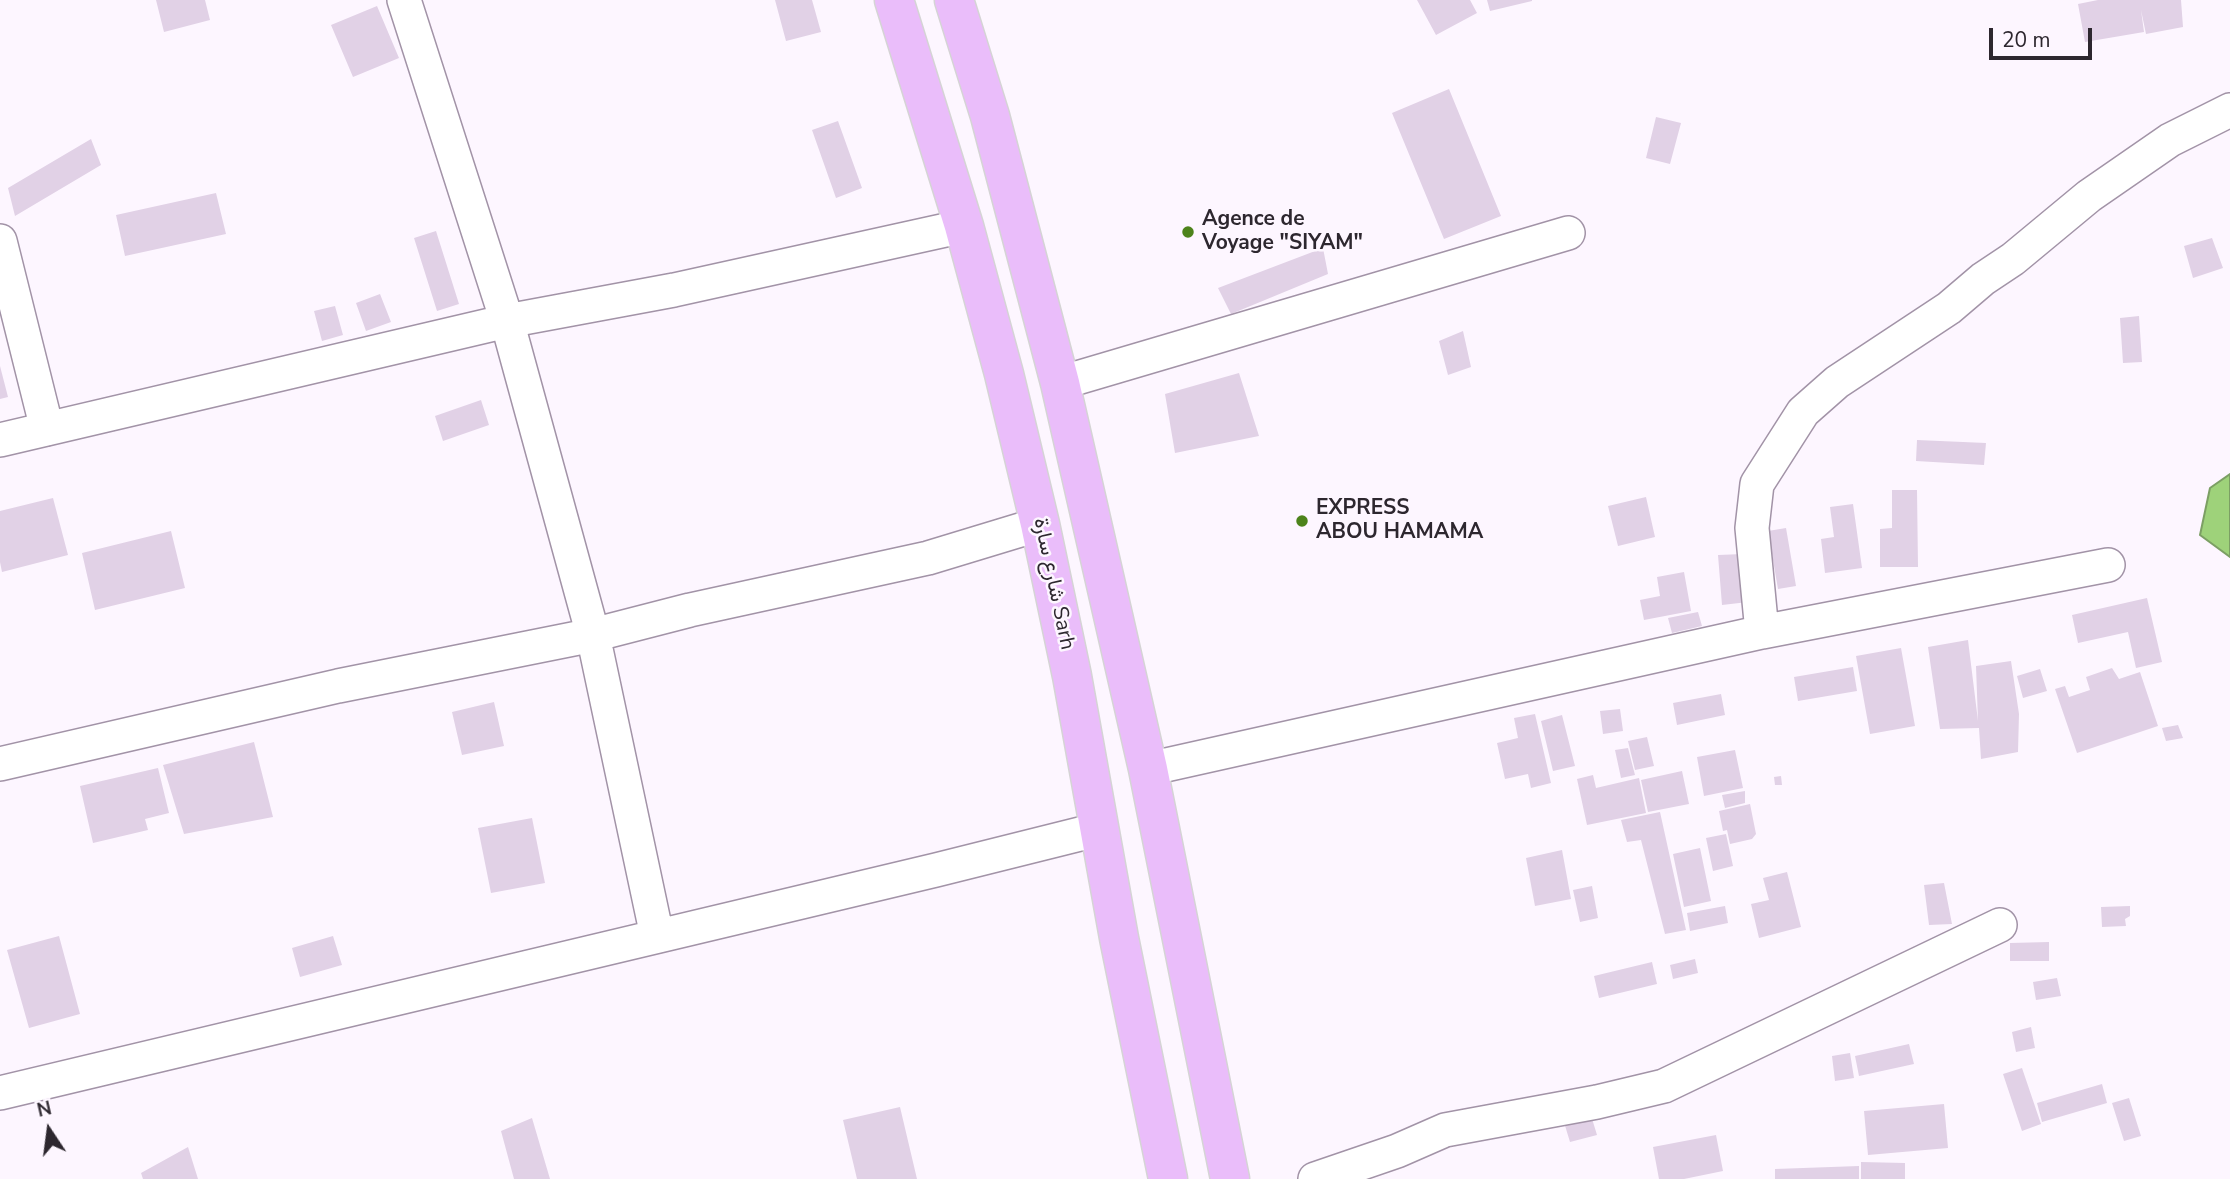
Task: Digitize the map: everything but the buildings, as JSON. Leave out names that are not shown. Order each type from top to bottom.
[{"type":"highway","name":"شارع سارة Sarh","points":[[894,0],[964,226],[1004,374],[1040,524],[1072,676],[1119,937],[1168,1179]]},
{"type":"highway","points":[[954,0],[990,116],[1060,383],[1148,769],[1230,1179]]},
{"type":"street","points":[[404,0],[507,321],[593,635],[657,936]]},
{"type":"street","points":[[1762,632],[1752,528],[1757,484],[1803,412],[1837,382],[1949,308],[1983,279],[2013,260],[2088,196],[2170,139],[2230,110]]},
{"type":"street","points":[[0,440],[507,321],[674,290],[964,226]]},
{"type":"street","points":[[1060,383],[1568,233]]},
{"type":"street","points":[[0,241],[47,429]]},
{"type":"street","points":[[0,765],[338,686],[593,635],[690,610],[928,558],[1040,524]]},
{"type":"street","points":[[1148,769],[1762,632],[2108,565]]},
{"type":"street","points":[[0,1093],[1100,828]]},
{"type":"street","points":[[1315,1179],[1397,1151],[1445,1130],[1597,1102],[1664,1086],[2000,925]]},
{"type":"shaded area","points":[[2230,474],[2230,557],[2200,535],[2210,488]]},
{"type":"place","name":"Agence de Voyage \"SIYAM\"","points":[[1188,232]]},
{"type":"place","name":"EXPRESS ABOU HAMAMA","points":[[1302,521]]}]
